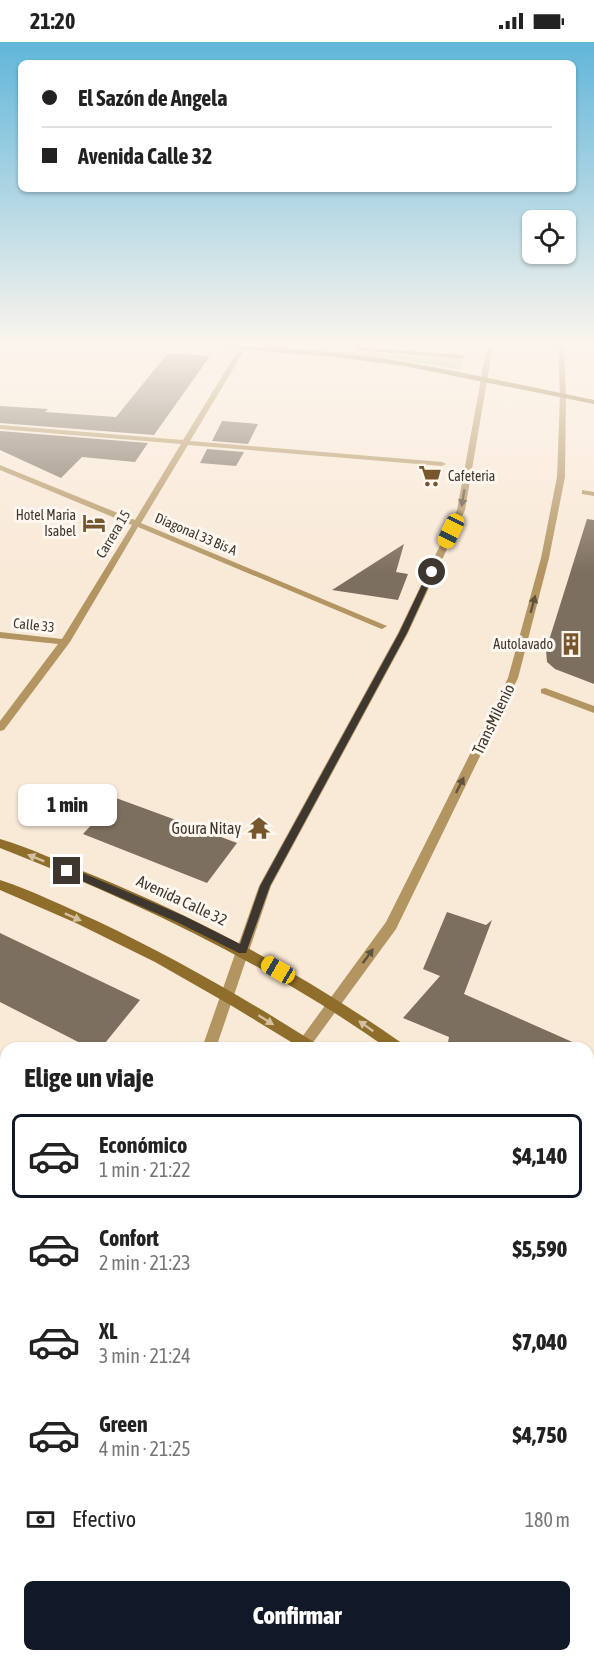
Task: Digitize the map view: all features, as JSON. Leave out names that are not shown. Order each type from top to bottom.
[{"type":"main road","name":"Avenida Calle 32","points":[[0,843],[180,919],[243,950],[334,1003],[389,1042]]},
{"type":"main road","points":[[0,885],[141,949],[227,996],[298,1042]]},
{"type":"street","name":"Carrera 15","points":[[0,728],[65,642],[197,422]]},
{"type":"street","points":[[211,1042],[265,886],[403,633],[461,510],[477,422]]},
{"type":"street","name":"TransMilenio","points":[[309,1042],[334,1003],[391,926],[513,678],[545,558],[561,477],[562,422]]},
{"type":"street","points":[[0,427],[442,464]]},
{"type":"street","name":"Diagonal 33 Bis A","points":[[0,467],[382,626]]},
{"type":"street","points":[[585,492],[594,494]]},
{"type":"street","name":"Calle 33","points":[[0,635],[65,642]]},
{"type":"street","points":[[545,691],[594,710]]},
{"type":"building","points":[[0,422],[164,422],[154,435]]},
{"type":"building","points":[[222,422],[258,424],[248,444],[212,441]]},
{"type":"building","points":[[0,431],[148,443],[135,462],[82,457],[61,478],[0,450]]},
{"type":"building","points":[[207,449],[244,452],[236,466],[200,463]]},
{"type":"building","points":[[587,519],[594,520],[594,684],[555,669],[547,662],[546,650]]},
{"type":"building","points":[[404,544],[396,572],[408,574],[398,600],[332,590]]},
{"type":"building","points":[[116,798],[237,843],[207,883],[83,834]]},
{"type":"building","points":[[447,912],[486,925],[492,920],[464,994],[572,1042],[448,1042],[449,1037],[403,1018],[440,976],[423,969]]},
{"type":"building","points":[[0,933],[140,1000],[106,1042],[78,1042],[0,1002]]},
{"type":"place","name":"Cafeteria","points":[[430,476]]},
{"type":"place","name":"Hotel Maria Isabel","points":[[94,523]]},
{"type":"place","name":"Autolavado","points":[[571,644]]},
{"type":"place","name":"Goura Nitay","points":[[259,828]]},
{"type":"route","points":[[67,871],[180,919],[243,950],[265,886],[403,633],[432,572]]}]
